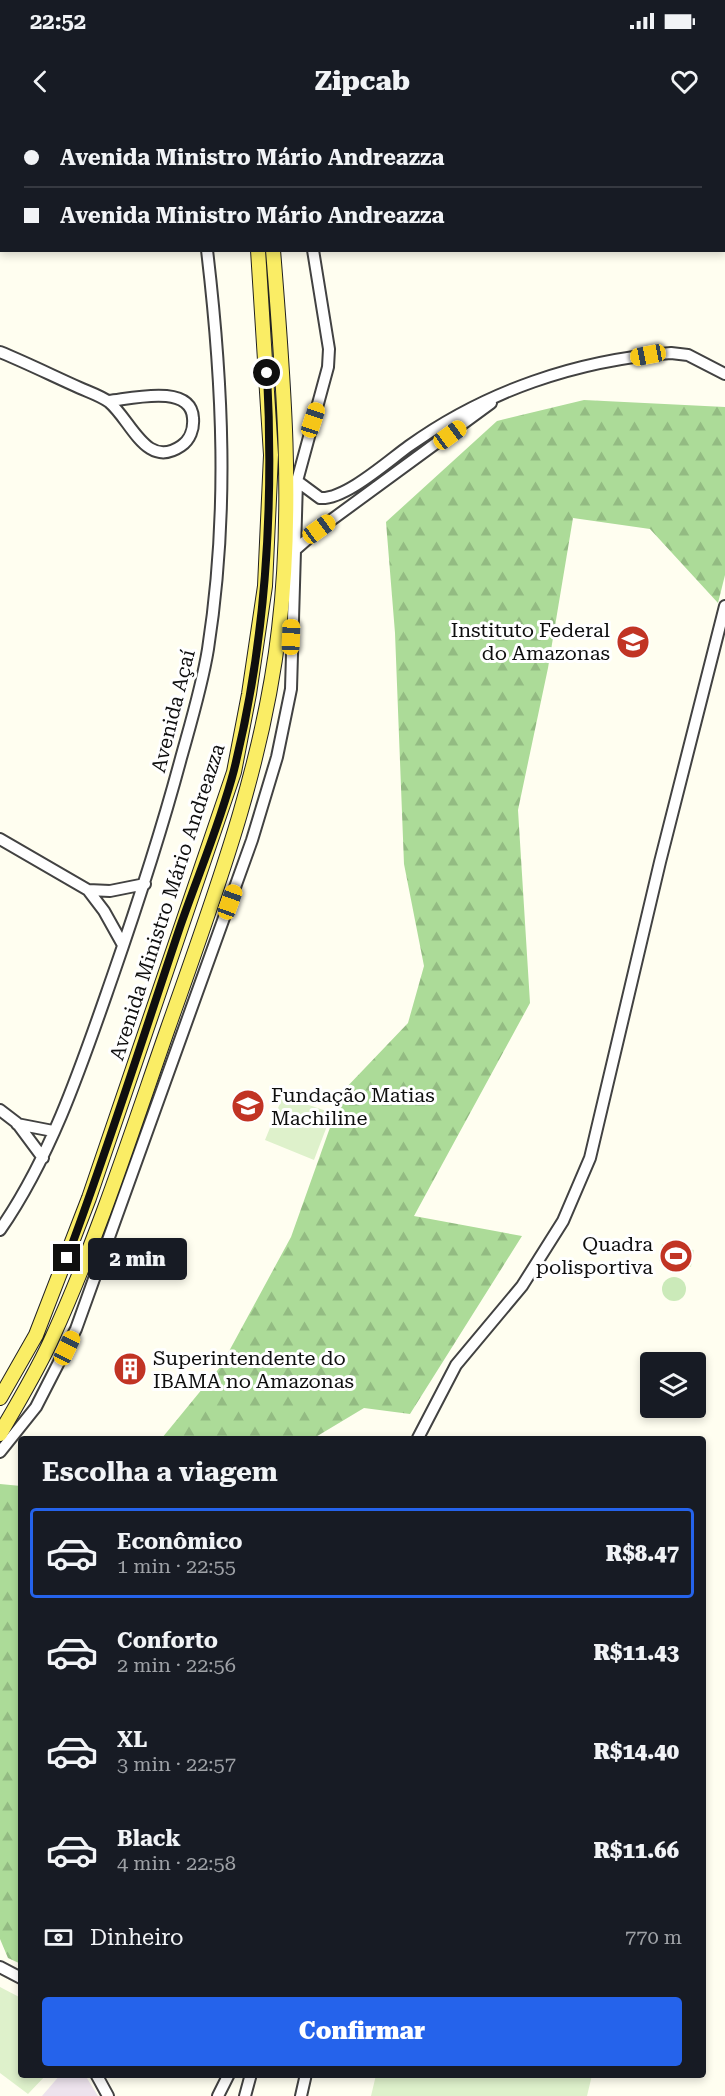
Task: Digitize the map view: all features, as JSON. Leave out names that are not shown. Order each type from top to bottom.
[{"type":"main road","name":"Avenida Ministro Mário Andreazza","points":[[0,1398],[36,1335],[56,1286],[104,1157],[234,772],[249,694],[265,586],[271,454],[258,252]]},
{"type":"main road","name":"Avenida Ministro Mário Andreazza","points":[[0,1434],[33,1376],[70,1298],[104,1208],[243,813],[259,747],[287,611],[282,360],[273,252]]},
{"type":"main road","points":[[265,586],[271,606],[287,611]]},
{"type":"main road","points":[[181,925],[202,932]]},
{"type":"street","name":"Avenida Açaí","points":[[0,1230],[21,1199],[42,1158],[94,1029],[145,884],[191,721],[207,650],[218,567],[223,430],[217,334],[207,252]]},
{"type":"street","name":"Avenida Ministro Mário Andreazza","points":[[287,611],[295,550],[297,482],[328,367],[329,349],[313,252]]},
{"type":"street","points":[[0,352],[109,401],[147,447],[158,453],[167,453],[177,449],[185,444],[192,433],[193,413],[187,405],[173,396],[160,395],[109,401]]},
{"type":"street","points":[[297,482],[320,498],[341,494],[428,432],[461,412],[504,392],[568,370],[660,354],[688,355],[725,374]]},
{"type":"street","points":[[295,550],[347,509],[437,445],[504,392]]},
{"type":"street","points":[[428,432],[437,445]]},
{"type":"street","points":[[341,494],[347,509]]},
{"type":"street","points":[[419,1436],[456,1365],[522,1286],[542,1256],[562,1221],[590,1158],[660,862],[725,606]]},
{"type":"street","points":[[0,1452],[36,1407],[76,1329],[105,1254],[252,840],[286,717],[291,690],[287,611]]},
{"type":"street","points":[[0,839],[88,890],[104,911],[123,945]]},
{"type":"street","points":[[88,890],[110,891],[145,884]]},
{"type":"street","points":[[0,1110],[16,1124],[42,1158]]},
{"type":"street","points":[[16,1124],[53,1131]]},
{"type":"street","name":"Avenida Açaí","points":[[0,1240],[27,1202],[39,1177],[42,1158]]},
{"type":"street","points":[[0,1967],[18,1976]]},
{"type":"street","points":[[98,2078],[108,2096]]},
{"type":"street","points":[[218,2096],[227,2078]]},
{"type":"street","points":[[245,2096],[250,2078]]},
{"type":"street","points":[[300,2096],[305,2078]]},
{"type":"shaded area","points":[[58,2078],[87,2078],[98,2096],[42,2096]]},
{"type":"green space","points":[[584,400],[725,407],[725,575],[718,603],[650,529],[573,518],[548,668],[518,810],[530,1003],[414,1216],[522,1236],[410,1414],[364,1408],[317,1436],[164,1436],[221,1366],[291,1237],[343,1091],[408,1023],[424,966],[404,864],[395,633],[386,522],[497,421]]},
{"type":"green space","points":[[283,1096],[332,1113],[314,1160],[265,1140]]},
{"type":"green space","name":"Quadra polisportiva","points":[[662,1244],[694,1250],[691,1267],[659,1261]]},
{"type":"green space","points":[[674,1277],[679,1278],[685,1284],[685,1294],[679,1300],[674,1301],[669,1300],[663,1294],[662,1289],[663,1284],[669,1278]]},
{"type":"green space","points":[[0,1484],[18,1486],[18,1963],[8,1958],[0,1939]]},
{"type":"green space","points":[[0,1987],[18,1996],[18,2078],[43,2078],[28,2094],[0,2073]]},
{"type":"green space","points":[[375,2078],[591,2078],[587,2096],[371,2096]]},
{"type":"place","name":"Instituto Federal do Amazonas","points":[[633,642]]},
{"type":"place","name":"Fundação Matias Machiline","points":[[248,1106]]},
{"type":"place","name":"Quadra polisportiva","points":[[676,1256]]},
{"type":"place","name":"Superintendente do IBAMA no Amazonas","points":[[130,1369]]},
{"type":"route","points":[[67,1258],[129,1085],[234,772],[249,694],[265,586],[271,454],[267,373]]}]
